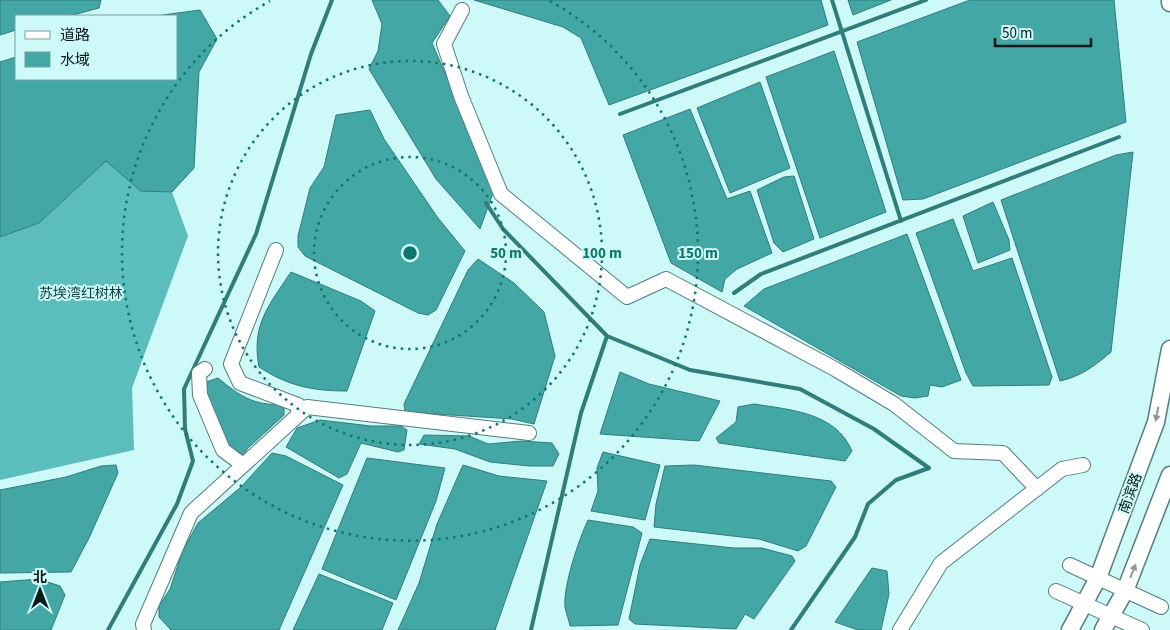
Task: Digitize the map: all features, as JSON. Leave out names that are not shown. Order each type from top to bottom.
[{"type":"main road","name":"南滨路","points":[[1070,630],[1086,604],[1098,578],[1156,422],[1170,349]]},
{"type":"main road","points":[[1108,623],[1125,591],[1170,475]]},
{"type":"street","points":[[462,10],[444,44],[461,96],[501,194],[627,297],[666,279],[869,389],[894,404],[954,451],[1004,453],[1037,489]]},
{"type":"street","points":[[276,250],[231,364],[240,383],[298,405],[298,415]]},
{"type":"street","points":[[205,369],[199,373],[200,395],[223,450],[243,465]]},
{"type":"street","points":[[144,630],[143,624],[191,513],[307,407],[529,433]]},
{"type":"street","points":[[900,630],[942,563],[1062,469],[1083,465]]},
{"type":"street","points":[[1070,565],[1161,607]]},
{"type":"street","points":[[1056,591],[1086,604],[1108,623],[1142,630]]},
{"type":"green space","name":"苏埃湾红树林","points":[[106,161],[141,190],[172,192],[188,236],[132,388],[134,450],[0,480],[0,237],[39,223]]},
{"type":"water","points":[[0,0],[101,0],[99,8],[73,15],[15,15],[15,30],[0,35]]},
{"type":"water","points":[[372,0],[438,0],[450,16],[432,43],[476,145],[493,193],[480,229],[436,179],[369,69],[378,51],[382,24]]},
{"type":"water","points":[[474,0],[821,0],[828,25],[609,105],[581,38],[563,27]]},
{"type":"water","points":[[848,0],[891,0],[853,15]]},
{"type":"water","points":[[970,0],[1114,0],[1126,122],[923,199],[903,200],[857,42]]},
{"type":"water","points":[[200,10],[217,39],[199,72],[194,168],[172,192],[141,191],[106,161],[39,223],[0,237],[0,62],[15,57],[15,80],[178,80],[178,15],[162,15]]},
{"type":"water","points":[[834,51],[886,212],[820,238],[766,77]]},
{"type":"water","points":[[760,82],[790,168],[730,193],[697,108]]},
{"type":"water","points":[[690,109],[727,199],[750,191],[772,253],[737,269],[725,279],[722,292],[671,263],[623,135]]},
{"type":"water","points":[[370,110],[384,139],[438,218],[465,251],[436,310],[428,315],[418,313],[305,256],[298,247],[298,236],[310,188],[324,167],[336,115]]},
{"type":"water","points":[[1133,152],[1111,352],[1087,370],[1074,377],[1060,381],[1001,200],[1116,155]]},
{"type":"water","points":[[794,176],[814,239],[783,252],[774,243],[757,190],[784,177]]},
{"type":"water","points":[[993,202],[1009,240],[1010,250],[978,263],[963,216]]},
{"type":"water","points":[[953,219],[973,271],[1012,258],[1052,377],[1049,385],[973,386],[966,373],[916,233]]},
{"type":"water","points":[[907,234],[961,380],[942,387],[930,385],[928,396],[915,398],[901,396],[744,306],[764,289]]},
{"type":"water","points":[[478,259],[514,283],[544,312],[555,356],[534,424],[512,419],[405,412],[404,404],[468,270]]},
{"type":"water","points":[[291,272],[361,301],[375,311],[347,391],[323,390],[301,386],[280,379],[259,367],[257,352],[260,327],[269,305]]},
{"type":"water","points":[[620,372],[649,384],[720,401],[699,441],[600,434]]},
{"type":"water","points":[[218,378],[248,399],[273,405],[284,405],[284,415],[247,449],[243,457],[225,449],[204,392],[206,382]]},
{"type":"water","points":[[754,404],[783,408],[811,415],[835,428],[852,451],[845,461],[719,443],[716,438],[736,422],[738,407]]},
{"type":"water","points":[[320,420],[371,426],[401,426],[407,430],[404,450],[398,452],[361,443],[347,474],[339,478],[286,447],[297,428]]},
{"type":"water","points":[[424,435],[469,436],[488,444],[522,441],[552,443],[559,454],[553,466],[529,466],[490,462],[455,449],[419,444]]},
{"type":"water","points":[[603,452],[660,465],[645,520],[591,511],[598,491],[597,468]]},
{"type":"water","points":[[272,453],[286,456],[343,485],[279,630],[171,630],[159,617],[159,606],[170,589],[183,550],[198,523],[241,487]]},
{"type":"water","points":[[367,458],[445,468],[436,501],[396,600],[322,569]]},
{"type":"water","points":[[116,465],[118,473],[89,538],[71,572],[0,573],[0,490],[66,477],[101,466]]},
{"type":"water","points":[[463,465],[499,476],[547,481],[495,630],[398,630],[419,583],[437,524]]},
{"type":"water","points":[[694,465],[831,481],[836,487],[806,546],[798,551],[759,539],[654,527],[656,504],[665,466]]},
{"type":"water","points":[[588,520],[633,527],[642,533],[618,625],[570,626],[565,607],[566,587],[576,550]]},
{"type":"water","points":[[650,539],[734,548],[762,548],[792,556],[795,561],[754,619],[745,614],[736,629],[635,624],[629,619],[640,565]]},
{"type":"water","points":[[872,568],[887,571],[889,594],[881,630],[858,630],[835,622]]},
{"type":"water","points":[[319,574],[393,603],[382,630],[293,630]]},
{"type":"water","points":[[39,579],[60,586],[65,595],[51,630],[0,630],[0,582]]},
{"type":"waterway","points":[[108,630],[177,504],[193,461],[185,429],[184,389],[256,234],[311,54],[332,0]]},
{"type":"waterway","points":[[832,0],[901,221]]},
{"type":"waterway","points":[[620,114],[926,0]]},
{"type":"waterway","points":[[734,293],[761,274],[1119,137]]},
{"type":"waterway","points":[[486,203],[503,229],[607,336],[581,413],[531,630]]},
{"type":"waterway","points":[[607,336],[690,370],[800,389],[874,429],[929,468],[896,480],[868,504],[855,537],[791,630]]}]
